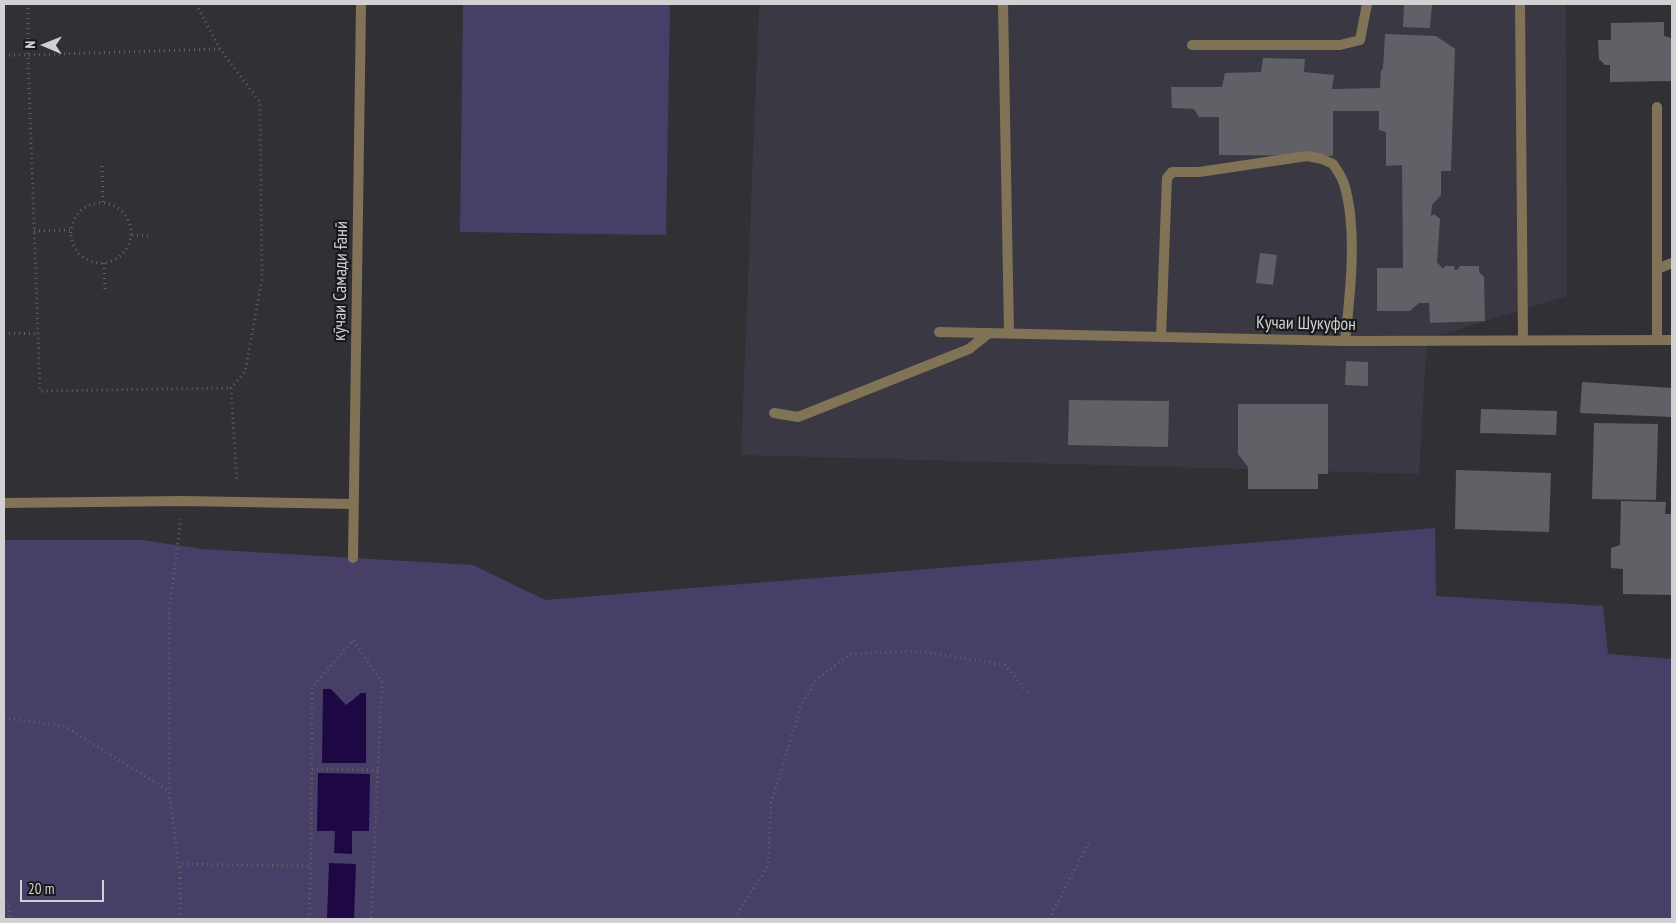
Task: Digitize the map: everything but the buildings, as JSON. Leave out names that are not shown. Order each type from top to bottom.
[{"type":"street","name":"кӯчаи Самади Ғанӣ","points":[[352,558],[361,4]]},
{"type":"street","points":[[1003,4],[1009,333]]},
{"type":"street","points":[[1192,45],[1340,45],[1360,40],[1367,4]]},
{"type":"street","points":[[1520,4],[1523,340]]},
{"type":"street","points":[[1657,108],[1657,340]]},
{"type":"street","points":[[1161,337],[1167,178],[1172,172],[1199,172],[1307,156],[1334,164],[1344,183],[1351,223],[1349,306],[1345,341]]},
{"type":"street","points":[[1657,269],[1672,263]]},
{"type":"street","name":"Кучаи Шукуфон","points":[[939,332],[1345,341],[1672,340]]},
{"type":"street","points":[[774,413],[798,417],[969,349],[989,333]]},
{"type":"street","points":[[4,503],[183,501],[354,504]]},
{"type":"path","points":[[28,4],[28,55],[40,391],[231,388]]},
{"type":"path","points":[[196,4],[220,49],[260,102],[262,279],[245,372],[231,388],[239,503]]},
{"type":"path","points":[[4,54],[28,55],[220,49]]},
{"type":"path","points":[[102,166],[103,202]]},
{"type":"path","points":[[103,202],[118,207],[129,219],[132,234],[127,248],[117,258],[104,263],[91,262],[79,254],[72,243],[70,230],[76,215],[88,204],[103,202]]},
{"type":"path","points":[[34,231],[70,230]]},
{"type":"path","points":[[132,234],[149,236]]},
{"type":"path","points":[[104,263],[105,291]]},
{"type":"path","points":[[4,334],[38,334]]},
{"type":"path","points":[[180,878],[169,791],[169,612],[183,501]]},
{"type":"path","points":[[309,919],[312,688],[353,640],[382,682],[371,919]]},
{"type":"path","points":[[737,919],[738,912],[768,866],[771,803],[801,706],[816,680],[850,654],[919,651],[1005,665],[1028,693]]},
{"type":"path","points":[[4,718],[64,726],[169,791]]},
{"type":"path","points":[[312,769],[378,770]]},
{"type":"path","points":[[1049,919],[1090,840]]},
{"type":"path","points":[[181,919],[180,864],[311,866]]},
{"type":"path","points":[[4,897],[9,908],[10,919]]},
{"type":"shaded area","points":[[463,4],[670,4],[666,235],[460,232]]},
{"type":"shaded area","points":[[759,4],[1566,4],[1567,296],[1427,339],[1419,474],[741,455]]},
{"type":"shaded area","points":[[1435,528],[1436,596],[1603,606],[1608,654],[1672,659],[1672,919],[4,919],[4,540],[142,540],[202,549],[473,565],[545,600]]},
{"type":"shaded area","points":[[323,689],[331,689],[346,705],[361,693],[366,693],[366,763],[322,763]]},
{"type":"shaded area","points":[[318,773],[370,774],[369,831],[352,831],[352,854],[334,853],[335,831],[317,831]]},
{"type":"shaded area","points":[[329,863],[356,864],[354,919],[327,919]]}]
